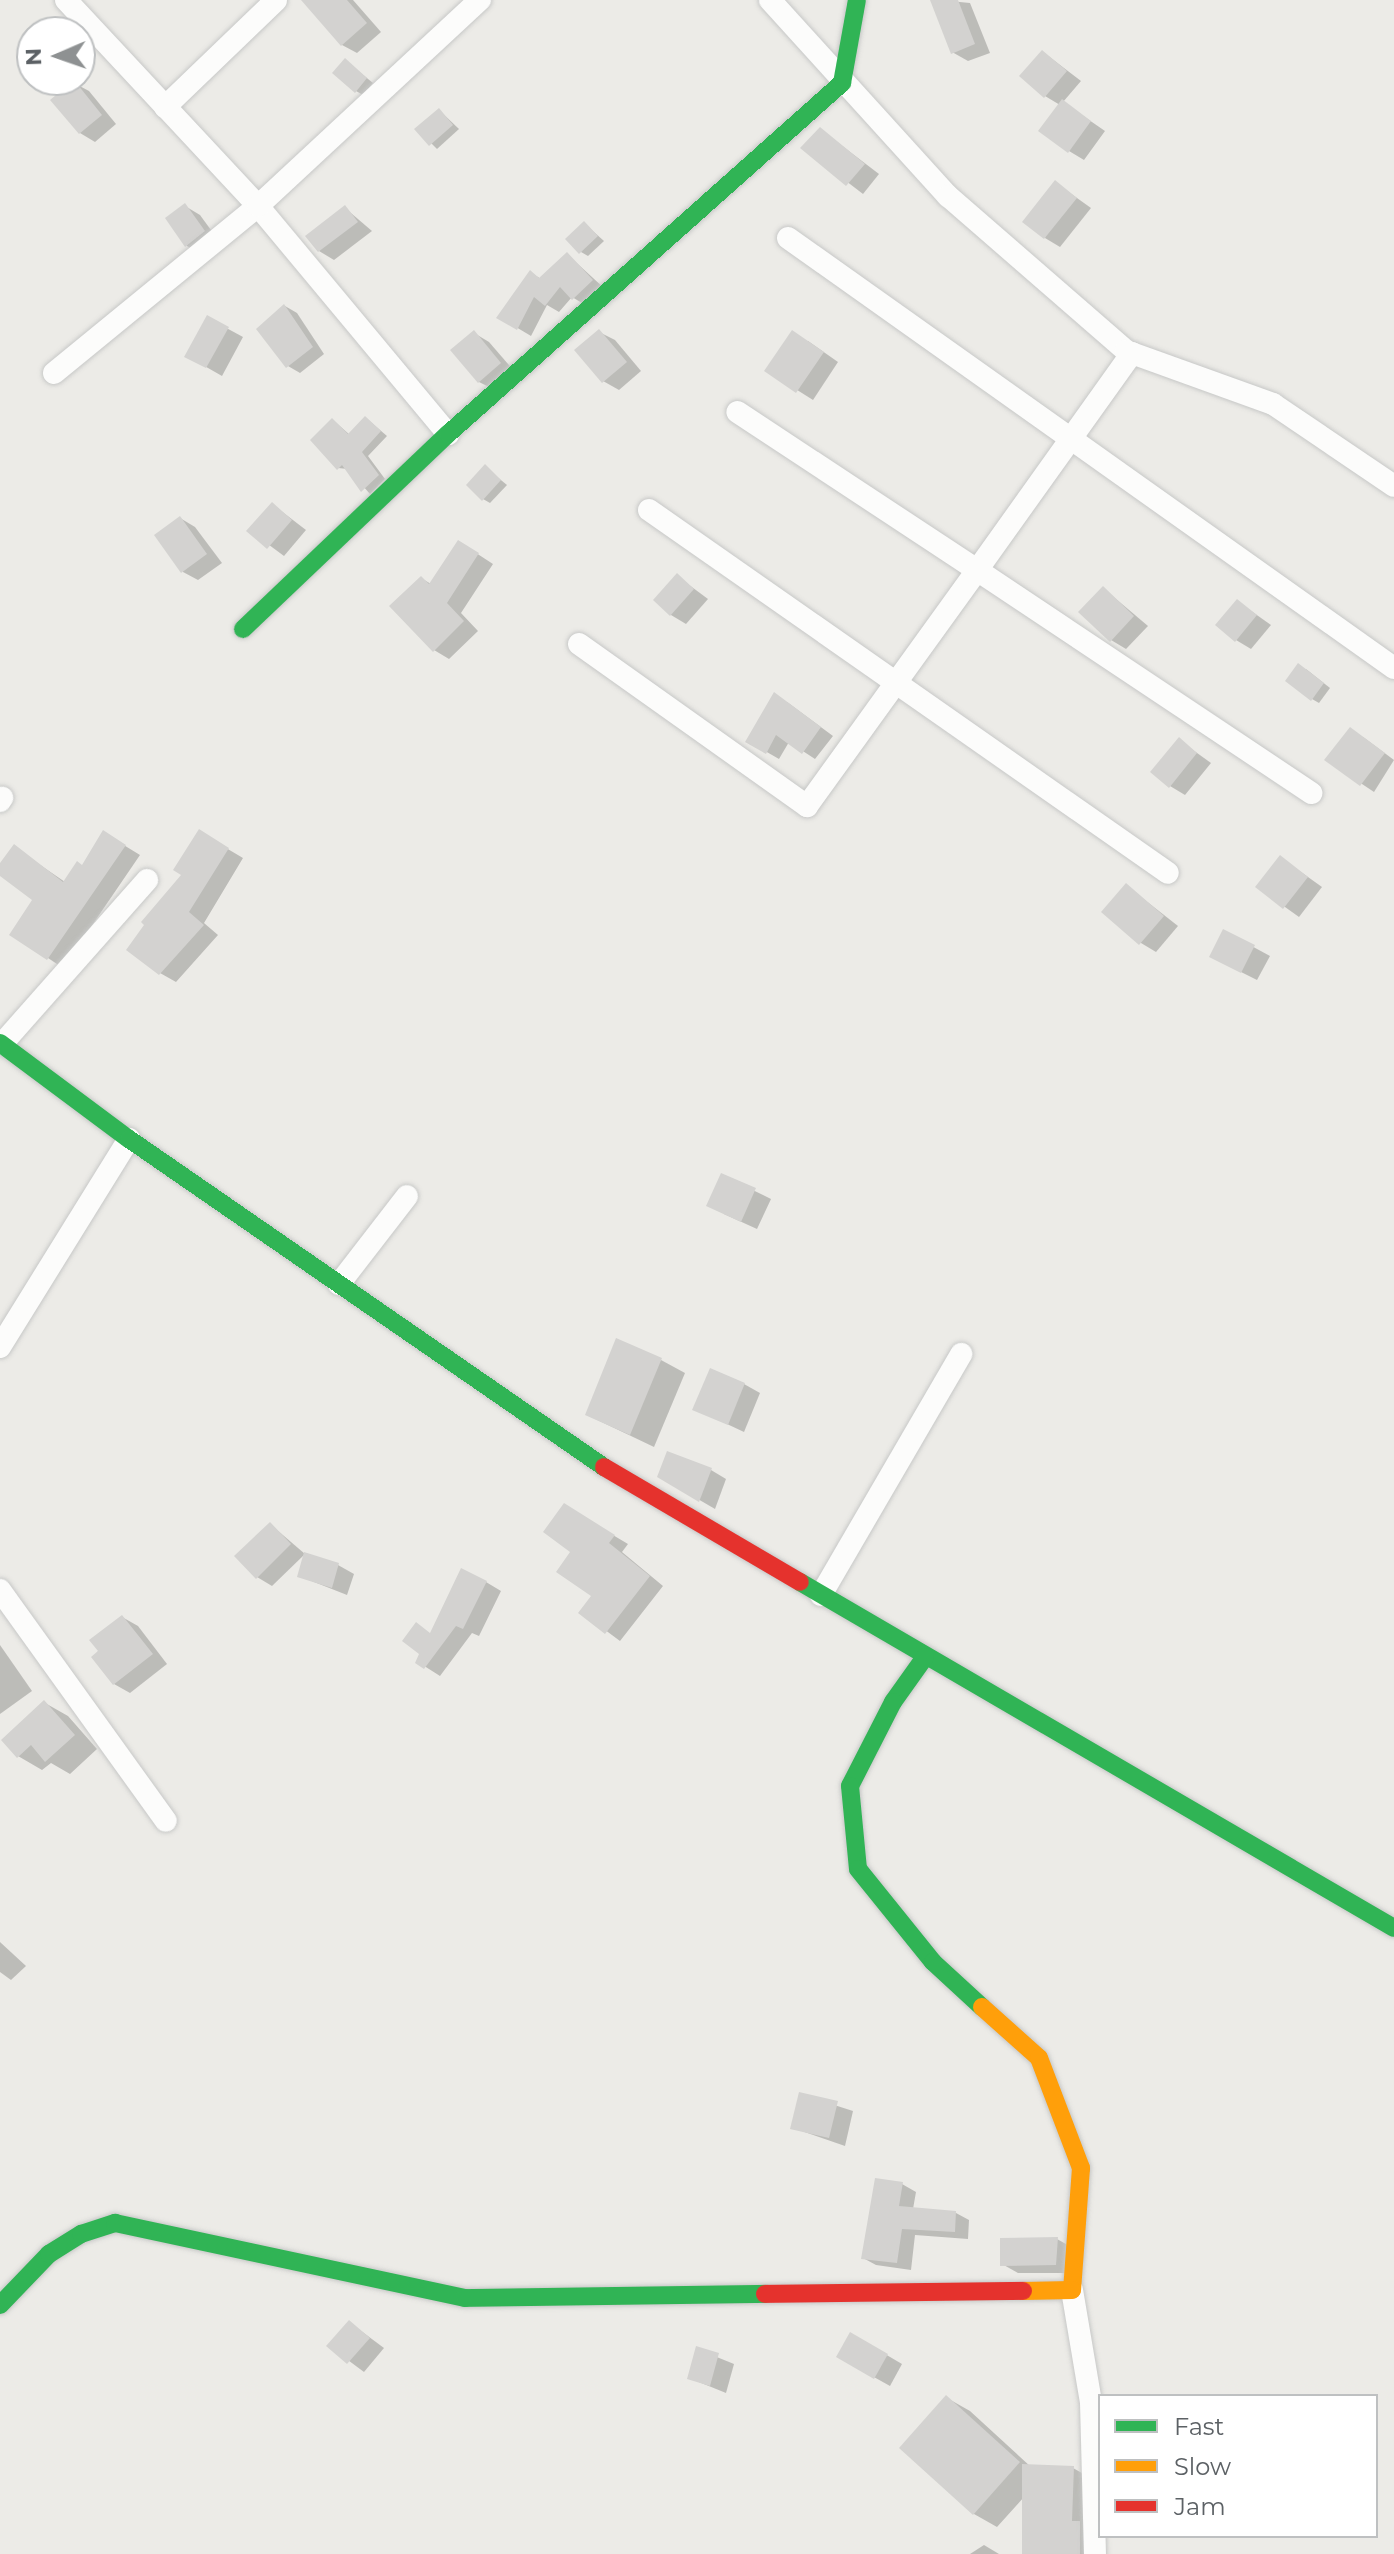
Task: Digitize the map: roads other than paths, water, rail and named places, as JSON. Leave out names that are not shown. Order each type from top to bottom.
[{"type":"street","points":[[66,0],[258,206],[448,434]]},
{"type":"street","points":[[165,107],[276,0]]},
{"type":"street","points":[[54,373],[258,206],[480,0]]},
{"type":"street","points":[[770,0],[842,83],[948,196],[1132,353],[1273,404],[1394,486]]},
{"type":"street","points":[[243,629],[448,434],[842,83],[857,0]]},
{"type":"street","points":[[788,238],[1394,668]]},
{"type":"street","points":[[579,644],[807,806],[1132,353]]},
{"type":"street","points":[[737,412],[1312,793]]},
{"type":"street","points":[[649,510],[1168,873]]},
{"type":"street","points":[[147,880],[1,1044],[129,1139],[583,1455],[1394,1928]]},
{"type":"street","points":[[0,1347],[129,1139]]},
{"type":"street","points":[[339,1284],[407,1196]]},
{"type":"street","points":[[821,1595],[961,1354]]},
{"type":"street","points":[[0,1590],[166,1821]]},
{"type":"street","points":[[925,1657],[893,1702],[850,1786],[858,1869],[933,1962],[1039,2058],[1081,2168],[1072,2290],[1091,2402],[1095,2554]]},
{"type":"street","points":[[0,2305],[49,2254],[81,2234],[115,2223],[465,2298],[1072,2290]]}]
